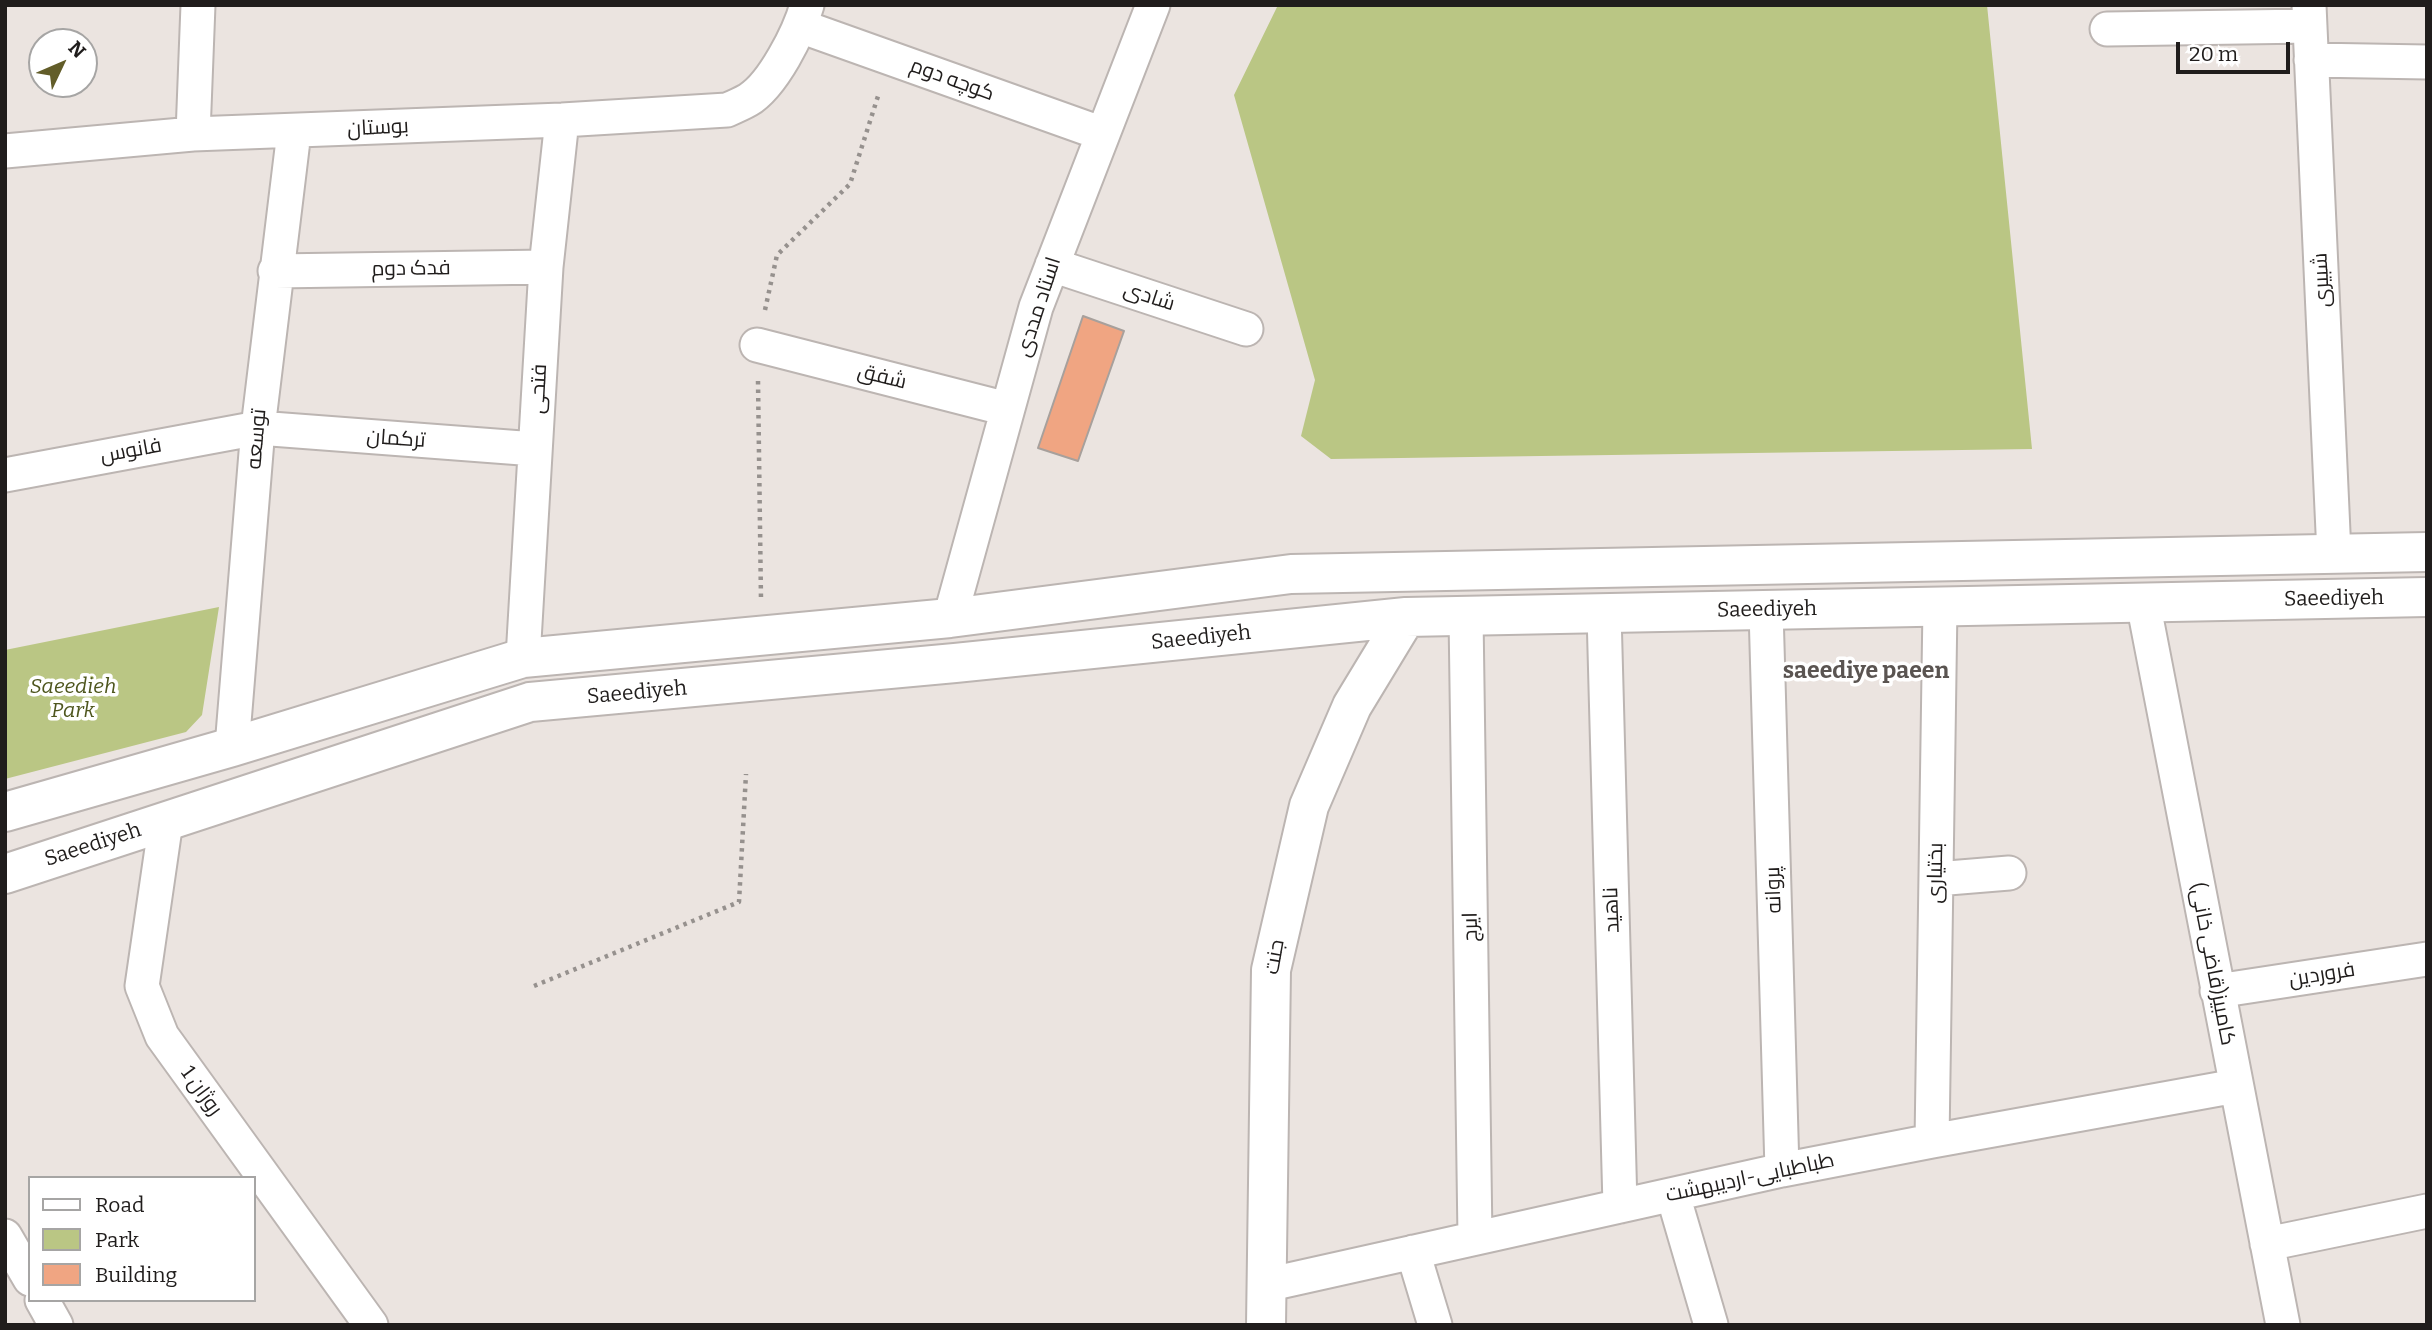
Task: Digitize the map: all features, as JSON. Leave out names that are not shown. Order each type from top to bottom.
[{"type":"main road","points":[[5,812],[232,747],[523,658],[950,618],[1291,573],[2427,552]]},
{"type":"main road","name":"Saeediyeh","points":[[5,874],[530,702],[954,663],[1406,617],[2427,597]]},
{"type":"main road","name":"جنت","points":[[1266,1325],[1271,970],[1309,806],[1352,706],[1406,617]]},
{"type":"main road","points":[[950,618],[954,663]]},
{"type":"street","points":[[193,134],[198,5]]},
{"type":"street","name":"استاد مددی","points":[[950,618],[1036,307],[1153,5]]},
{"type":"street","name":"بوستان","points":[[5,151],[193,134],[562,120],[727,110],[750,99],[768,79],[804,16]]},
{"type":"street","name":"کوچه دوم","points":[[804,16],[1103,134]]},
{"type":"street","points":[[2107,29],[2309,16]]},
{"type":"street","name":"شبیری","points":[[2309,16],[2334,554]]},
{"type":"street","points":[[2311,60],[2427,62]]},
{"type":"street","name":"فتحی","points":[[523,658],[546,267],[562,120]]},
{"type":"street","name":"توسعه","points":[[232,747],[258,428],[294,132]]},
{"type":"street","name":"شادی","points":[[1052,265],[1246,329]]},
{"type":"street","name":"فدک دوم","points":[[275,271],[546,267]]},
{"type":"street","name":"شفق","points":[[757,345],[1007,409]]},
{"type":"street","name":"ترکمان","points":[[258,428],[535,449]]},
{"type":"street","name":"فانوس","points":[[5,475],[258,428]]},
{"type":"street","name":"کامبیز(قاضی خانی)","points":[[2143,602],[2283,1325]]},
{"type":"street","name":"بختیاری","points":[[1932,1140],[1940,606]]},
{"type":"street","name":"پروانه","points":[[1766,610],[1782,1170]]},
{"type":"street","name":"ناهید","points":[[1604,613],[1620,1206]]},
{"type":"street","name":"ایرج","points":[[1466,616],[1475,1238]]},
{"type":"street","name":"روژان 1","points":[[166,821],[142,986],[162,1036],[371,1325]]},
{"type":"street","points":[[1936,879],[2008,873]]},
{"type":"street","name":"فروردین","points":[[2217,991],[2427,959]]},
{"type":"street","name":"طباطبایی-اردیبهشت","points":[[1266,1284],[1782,1170],[1932,1140],[2236,1086]]},
{"type":"street","points":[[1673,1195],[1711,1325]]},
{"type":"street","points":[[2267,1244],[2427,1211]]},
{"type":"street","points":[[5,1236],[28,1276]]},
{"type":"street","points":[[1413,1252],[1435,1325]]},
{"type":"street","points":[[43,1302],[57,1325]]},
{"type":"path","points":[[534,986],[739,902],[746,774]]},
{"type":"green space","points":[[1278,5],[1987,5],[2032,449],[1331,459],[1301,436],[1315,380],[1234,95]]},
{"type":"green space","name":"Saeedieh Park","points":[[219,607],[202,715],[186,732],[5,779],[5,650]]},
{"type":"building","points":[[1083,316],[1124,331],[1078,461],[1038,448]]},
{"type":"district","name":"saeediye paeen","points":[[1866,672]]}]
